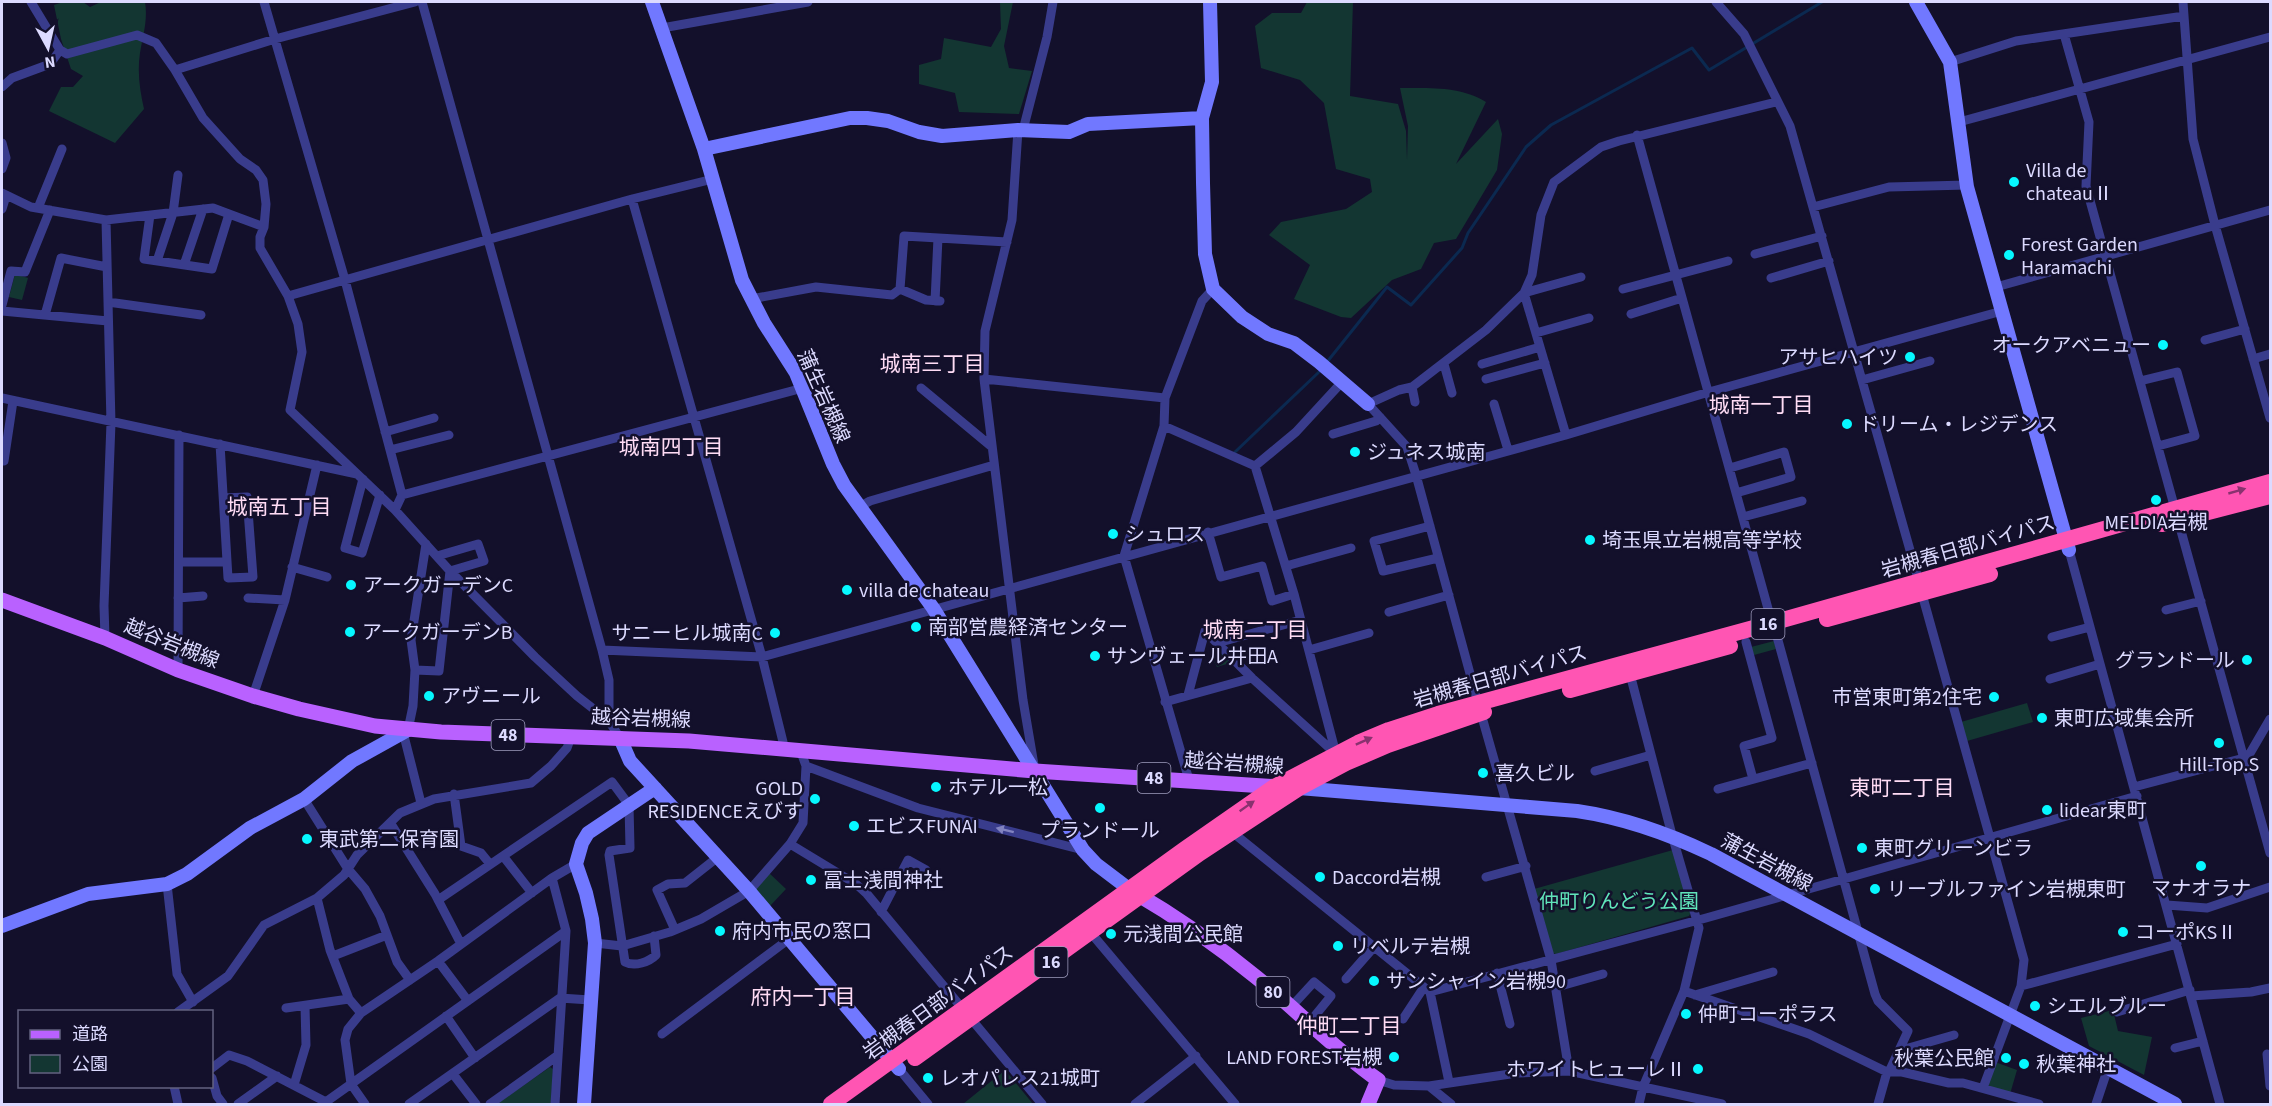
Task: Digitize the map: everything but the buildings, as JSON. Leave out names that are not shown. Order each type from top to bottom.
[{"type":"highway","name":"岩槻春日部バイパス","points":[[967,1015],[1091,933],[1135,893],[1299,788],[1378,749],[1479,708],[1920,588],[2177,514],[2271,482]]},
{"type":"highway","name":"岩槻春日部バイパス","points":[[2177,514],[2271,496]]},
{"type":"highway","name":"岩槻春日部バイパス","points":[[831,1104],[896,1065],[967,1015],[1135,893],[1274,787],[1336,754],[1389,730],[1630,674],[1746,642],[1774,628]]},
{"type":"highway","name":"岩槻春日部バイパス","points":[[851,1104],[896,1065]]},
{"type":"main road","name":"越谷岩槻線","points":[[2,600],[105,638],[178,670],[253,696],[309,712],[406,731],[688,741],[785,750],[804,759],[1299,788]]},
{"type":"main road","name":"80","points":[[1135,893],[1203,936],[1256,977],[1378,1080]]},
{"type":"main road","points":[[1368,1104],[1378,1080]]},
{"type":"street","points":[[31,2],[60,50],[66,54],[137,35],[156,43],[203,118],[240,159],[256,170],[263,180],[266,204],[260,248],[288,296],[298,324],[302,352],[290,410],[395,510],[450,571],[535,657],[577,696],[609,721],[620,738],[630,761],[749,891],[928,1104]]},
{"type":"street","points":[[264,2],[345,280],[402,495],[395,510]]},
{"type":"street","points":[[175,70],[275,39],[415,2]]},
{"type":"street","points":[[422,2],[602,650],[609,680],[609,721]]},
{"type":"street","name":"蒲生岩槻線","points":[[652,2],[704,149],[734,256],[751,299],[803,388],[833,464],[858,507],[933,608],[1083,849],[1096,864],[1135,893]]},
{"type":"street","points":[[662,28],[808,2]]},
{"type":"street","points":[[1035,771],[1023,700],[984,379],[985,331],[1012,220],[1020,130],[1047,37],[1053,2]]},
{"type":"street","points":[[1210,2],[1212,82],[1202,118],[1205,254],[1213,289],[1242,318],[1268,334],[1294,343],[1342,382],[1368,404],[1407,447],[1551,960],[1569,1071]]},
{"type":"street","points":[[1719,2],[1744,34],[1790,126],[2024,960],[2020,986],[1983,1088]]},
{"type":"street","points":[[1916,2],[1950,62],[1967,185],[2220,1104]]},
{"type":"street","points":[[2183,2],[2193,139],[2215,225],[2271,418]]},
{"type":"street","points":[[1950,62],[2016,41],[2184,16]]},
{"type":"street","points":[[2064,34],[2089,122],[2086,186],[2271,854]]},
{"type":"street","points":[[1959,122],[2188,58],[2271,38]]},
{"type":"street","points":[[2,87],[12,78],[50,64],[60,50]]},
{"type":"street","points":[[1368,404],[1399,390],[1412,387],[1486,330],[1524,293],[1532,275],[1541,215],[1554,182],[1601,147],[1637,135],[1666,131],[1776,102]]},
{"type":"street","points":[[704,149],[850,118],[888,121],[933,135],[1020,130],[1069,132],[1088,124],[1202,118]]},
{"type":"street","points":[[1637,135],[1878,1001],[1908,1031],[1888,1072],[1878,1104]]},
{"type":"street","points":[[2,143],[6,158],[2,169]]},
{"type":"street","points":[[38,208],[62,149]]},
{"type":"street","points":[[157,261],[173,213],[178,175]]},
{"type":"street","points":[[288,296],[632,199],[713,179]]},
{"type":"street","points":[[1813,207],[1889,187],[1967,185]]},
{"type":"street","points":[[2,208],[4,195],[38,208],[105,220],[213,208],[264,227]]},
{"type":"street","points":[[632,199],[762,657],[785,750]]},
{"type":"street","points":[[184,265],[202,209]]},
{"type":"street","points":[[2,305],[11,271],[25,273],[50,210]]},
{"type":"street","points":[[1996,287],[2271,210]]},
{"type":"street","points":[[150,215],[144,259],[212,269],[230,214]]},
{"type":"street","points":[[105,220],[111,423],[104,606],[105,638]]},
{"type":"street","points":[[751,299],[816,287],[892,295],[900,289],[904,236],[1007,242]]},
{"type":"street","points":[[1755,254],[1822,236]]},
{"type":"street","points":[[900,289],[926,300],[938,301],[938,238]]},
{"type":"street","points":[[45,315],[61,258],[107,267]]},
{"type":"street","points":[[1623,289],[1728,261]]},
{"type":"street","points":[[1771,278],[1829,261]]},
{"type":"street","points":[[1524,293],[1581,277]]},
{"type":"street","points":[[1189,780],[1124,556],[1164,426],[1165,398],[1202,301],[1213,289]]},
{"type":"street","points":[[1524,293],[1566,435]]},
{"type":"street","points":[[1630,314],[1682,298]]},
{"type":"street","points":[[108,302],[201,315]]},
{"type":"street","points":[[2,311],[108,321]]},
{"type":"street","points":[[602,650],[762,657],[1566,435],[1709,392],[2002,311]]},
{"type":"street","points":[[1536,333],[1589,318]]},
{"type":"street","points":[[2205,340],[2245,329]]},
{"type":"street","points":[[1482,364],[1540,348]]},
{"type":"street","points":[[2253,359],[2271,354]]},
{"type":"street","points":[[1862,380],[1930,361]]},
{"type":"street","points":[[1486,380],[1545,363]]},
{"type":"street","points":[[1444,364],[1452,393]]},
{"type":"street","points":[[2140,381],[2177,372],[2192,425],[2195,436],[2158,446]]},
{"type":"street","points":[[984,379],[1165,398]]},
{"type":"street","points":[[1255,466],[1296,432],[1342,382]]},
{"type":"street","points":[[1412,387],[1415,402]]},
{"type":"street","points":[[402,495],[803,388]]},
{"type":"street","points":[[921,388],[992,447]]},
{"type":"street","points":[[2,398],[317,465],[361,477]]},
{"type":"street","points":[[4,461],[5,437],[13,401]]},
{"type":"street","points":[[1494,404],[1508,450]]},
{"type":"street","points":[[1333,434],[1376,421],[1380,417]]},
{"type":"street","points":[[385,432],[434,418]]},
{"type":"street","points":[[1164,426],[1255,466],[1294,594],[1336,754]]},
{"type":"street","points":[[178,670],[179,435]]},
{"type":"street","points":[[390,450],[449,435]]},
{"type":"street","points":[[220,444],[228,578],[253,577],[247,497],[224,498]]},
{"type":"street","points":[[1730,468],[1784,452],[1791,477],[1736,493]]},
{"type":"street","points":[[253,696],[285,600],[317,465]]},
{"type":"street","points":[[858,507],[870,501],[994,465]]},
{"type":"street","points":[[361,477],[345,549],[362,553],[380,495]]},
{"type":"street","points":[[1743,517],[1802,501]]},
{"type":"street","points":[[1430,526],[1374,541],[1383,571],[1438,558]]},
{"type":"street","points":[[1208,532],[1221,577],[1262,566],[1272,601],[1294,594]]},
{"type":"street","points":[[421,803],[406,731],[413,706],[415,670],[411,640],[426,544]]},
{"type":"street","points":[[437,556],[478,544],[484,561],[450,571]]},
{"type":"street","points":[[1286,566],[1351,548]]},
{"type":"street","points":[[178,562],[227,562]]},
{"type":"street","points":[[292,567],[327,577]]},
{"type":"street","points":[[415,670],[439,670],[450,571]]},
{"type":"street","points":[[1389,612],[1449,595]]},
{"type":"street","points":[[178,598],[203,596]]},
{"type":"street","points":[[248,598],[285,600]]},
{"type":"street","points":[[2166,610],[2201,601]]},
{"type":"street","points":[[1217,643],[1301,620]]},
{"type":"street","points":[[2052,637],[2090,627]]},
{"type":"street","points":[[1188,695],[1205,631],[1252,678],[1336,754]]},
{"type":"street","points":[[1309,650],[1369,633]]},
{"type":"street","points":[[1746,642],[1772,738],[1744,746],[1753,779]]},
{"type":"street","points":[[2050,679],[2100,664]]},
{"type":"street","points":[[1630,674],[1699,928],[1684,991],[1643,1087],[1639,1104]]},
{"type":"street","points":[[1165,702],[1252,678]]},
{"type":"street","points":[[1403,1019],[1427,990],[1551,960],[1844,879],[1990,837],[2244,758],[2249,755],[2271,719]]},
{"type":"street","points":[[2,926],[87,894],[167,884],[187,874],[250,828],[304,799],[352,761],[406,731]]},
{"type":"street","points":[[180,1010],[228,976],[264,926],[317,898],[344,875],[357,855],[400,813],[421,803],[454,794],[531,783],[567,747],[571,737]]},
{"type":"street","points":[[1595,771],[1651,755]]},
{"type":"street","points":[[595,944],[622,946],[675,930],[701,919],[749,891],[789,844],[803,823],[804,759],[918,808],[1083,849]]},
{"type":"street","points":[[1718,789],[1812,763]]},
{"type":"street","points":[[438,900],[612,782],[629,805],[630,848],[610,851],[609,855],[625,962],[629,964],[650,961],[656,955],[654,936]]},
{"type":"street","points":[[582,1103],[595,944],[590,910],[576,864],[582,843],[588,833],[654,788]]},
{"type":"street","name":"蒲生岩槻線","points":[[1299,788],[1605,815],[1672,835],[2175,1104]]},
{"type":"street","points":[[454,794],[460,846],[481,853],[490,864]]},
{"type":"street","points":[[304,799],[348,869],[365,889],[380,916],[397,962],[410,980]]},
{"type":"street","points":[[391,824],[438,900],[461,944]]},
{"type":"street","points":[[1232,832],[1427,990],[1449,1082]]},
{"type":"street","points":[[789,844],[856,884],[1041,1104]]},
{"type":"street","points":[[503,856],[532,893]]},
{"type":"street","points":[[675,930],[657,890],[668,884],[685,883],[718,857]]},
{"type":"street","points":[[881,912],[908,860],[926,870]]},
{"type":"street","points":[[364,1104],[351,1084],[345,1040],[348,1029],[361,1013],[438,961],[552,878],[576,864]]},
{"type":"street","points":[[1486,878],[1526,866]]},
{"type":"street","points":[[552,878],[566,931],[555,1104]]},
{"type":"street","points":[[167,884],[177,974],[193,1002]]},
{"type":"street","points":[[2167,905],[2207,908],[2271,887]]},
{"type":"street","points":[[317,898],[333,956],[349,999],[361,1013]]},
{"type":"street","points":[[213,1067],[229,1055],[277,1076],[324,1103],[566,931]]},
{"type":"street","points":[[1091,933],[1235,1104]]},
{"type":"street","points":[[333,956],[387,935]]},
{"type":"street","points":[[662,1034],[789,939]]},
{"type":"street","points":[[2020,986],[2177,944]]},
{"type":"street","points":[[1346,979],[1374,947]]},
{"type":"street","points":[[438,961],[468,1001]]},
{"type":"street","points":[[1695,995],[1773,972]]},
{"type":"street","points":[[1497,973],[1510,1024]]},
{"type":"street","points":[[1557,987],[1603,974]]},
{"type":"street","points":[[1291,1007],[1314,982],[1331,996],[1310,1023]]},
{"type":"street","points":[[2117,1012],[2190,993],[2251,993],[2271,988]]},
{"type":"street","points":[[1684,991],[1809,1034],[1888,1072],[1902,1072],[1949,1083],[1963,1083],[2039,1104]]},
{"type":"street","points":[[409,1104],[560,998],[590,1000]]},
{"type":"street","points":[[286,1008],[349,999]]},
{"type":"street","points":[[294,1085],[306,1045],[305,1006]]},
{"type":"street","points":[[447,1016],[475,1058]]},
{"type":"street","points":[[1898,1052],[1954,1035]]},
{"type":"street","points":[[2175,1048],[2203,1041]]},
{"type":"street","points":[[2267,1054],[2271,1086]]},
{"type":"street","points":[[490,1104],[557,1056]]},
{"type":"street","points":[[1135,1104],[1196,1056]]},
{"type":"street","points":[[2096,1104],[2108,1068]]},
{"type":"street","points":[[1378,1080],[1394,1086],[1429,1086],[1517,1073],[1569,1071],[1722,1104]]},
{"type":"street","points":[[453,1074],[476,1104]]},
{"type":"street","points":[[238,1104],[277,1076]]},
{"type":"street","points":[[213,1082],[217,1096],[223,1104]]},
{"type":"street","points":[[1429,1086],[1448,1103]]},
{"type":"street","points":[[174,1088],[178,1104]]},
{"type":"green space","points":[[63,2],[83,2],[90,7],[101,2],[145,2],[146,21],[139,67],[144,109],[115,143],[49,111],[61,87],[73,87],[83,76],[71,69],[61,39],[54,5]]},
{"type":"green space","points":[[1000,2],[1013,2],[1004,46],[1009,68],[1032,71],[1019,114],[959,112],[955,93],[919,84],[919,65],[941,59],[944,38],[991,47],[1001,29]]},
{"type":"green space","points":[[1307,2],[1353,2],[1350,96],[1398,104],[1406,131],[1407,160],[1408,126],[1400,88],[1455,91],[1486,102],[1456,164],[1498,119],[1502,134],[1497,170],[1456,239],[1434,243],[1421,269],[1392,280],[1351,318],[1341,317],[1294,299],[1310,265],[1269,235],[1281,222],[1346,209],[1372,192],[1370,179],[1336,169],[1324,103],[1300,80],[1261,68],[1255,26],[1272,13],[1301,13]]},
{"type":"green space","points":[[15,274],[28,278],[22,300],[9,297]]},
{"type":"green space","points":[[1774,641],[1776,649],[1754,655],[1751,647]]},
{"type":"green space","points":[[1217,646],[1233,662],[1217,667],[1212,658]]},
{"type":"green space","points":[[2027,703],[2033,722],[1967,741],[1961,722]]},
{"type":"green space","name":"仲町りんどう公園","points":[[1673,850],[1691,912],[1689,916],[1556,954],[1552,953],[1534,889]]},
{"type":"green space","points":[[768,872],[786,889],[770,906],[754,888]]},
{"type":"green space","points":[[2113,1010],[2118,1031],[2152,1037],[2144,1075],[2089,1046],[2081,1018]]},
{"type":"green space","points":[[1995,1062],[2017,1070],[2010,1094],[1989,1087],[1987,1082]]},
{"type":"green space","points":[[550,1067],[553,1069],[551,1104],[497,1104]]},
{"type":"green space","points":[[1005,1070],[1033,1104],[963,1104]]},
{"type":"waterway","points":[[1327,362],[1387,287],[1411,305],[1462,248],[1468,233],[1526,147],[1551,125],[1692,48],[1709,70],[1822,2]]},
{"type":"waterway","points":[[1235,452],[1319,372]]},
{"type":"place","name":"Villa de chateauⅡ","points":[[2014,182]]},
{"type":"place","name":"Forest Garden Haramachi","points":[[2009,255]]},
{"type":"place","name":"オークアベニュー","points":[[2163,345]]},
{"type":"place","name":"アサヒハイツ","points":[[1910,357]]},
{"type":"place","name":"ドリーム・レジデンス","points":[[1847,424]]},
{"type":"place","name":"ジュネス城南","points":[[1355,452]]},
{"type":"place","name":"MELDIA岩槻","points":[[2156,500]]},
{"type":"place","name":"シュロス","points":[[1113,534]]},
{"type":"place","name":"埼玉県立岩槻高等学校","points":[[1590,540]]},
{"type":"place","name":"アークガーデンC","points":[[351,585]]},
{"type":"place","name":"villa de chateau","points":[[847,590]]},
{"type":"place","name":"南部営農経済センター","points":[[916,627]]},
{"type":"place","name":"アークガーデンB","points":[[350,632]]},
{"type":"place","name":"サニーヒル城南C","points":[[775,633]]},
{"type":"place","name":"サンヴェール井田A","points":[[1095,656]]},
{"type":"place","name":"グランドール","points":[[2247,660]]},
{"type":"place","name":"アヴニール","points":[[429,696]]},
{"type":"place","name":"市営東町第2住宅","points":[[1994,697]]},
{"type":"place","name":"東町広域集会所","points":[[2042,718]]},
{"type":"place","name":"Hill-Top.S","points":[[2219,743]]},
{"type":"place","name":"喜久ビル","points":[[1483,773]]},
{"type":"place","name":"ホテル一松","points":[[936,787]]},
{"type":"place","name":"GOLD RESIDENCEえびす","points":[[815,799]]},
{"type":"place","name":"プランドール","points":[[1100,808]]},
{"type":"place","name":"lidear東町","points":[[2047,810]]},
{"type":"place","name":"エビスFUNAI","points":[[854,826]]},
{"type":"place","name":"東武第二保育園","points":[[307,839]]},
{"type":"place","name":"東町グリーンビラ","points":[[1862,848]]},
{"type":"place","name":"マナオラナ","points":[[2201,866]]},
{"type":"place","name":"Daccord岩槻","points":[[1320,877]]},
{"type":"place","name":"冨士浅間神社","points":[[811,880]]},
{"type":"place","name":"リーブルファイン岩槻東町","points":[[1875,889]]},
{"type":"place","name":"府内市民の窓口","points":[[720,931]]},
{"type":"place","name":"コーポKSⅡ","points":[[2123,932]]},
{"type":"place","name":"元浅間公民館","points":[[1111,934]]},
{"type":"place","name":"リベルテ岩槻","points":[[1338,946]]},
{"type":"place","name":"サンシャイン岩槻90","points":[[1374,981]]},
{"type":"place","name":"シエルブルー","points":[[2035,1006]]},
{"type":"place","name":"仲町コーポラス","points":[[1686,1014]]},
{"type":"place","name":"LAND FOREST岩槻","points":[[1394,1057]]},
{"type":"place","name":"秋葉公民館","points":[[2006,1058]]},
{"type":"place","name":"秋葉神社","points":[[2024,1064]]},
{"type":"place","name":"ホワイトヒューレⅡ","points":[[1698,1069]]},
{"type":"place","name":"レオパレス21城町","points":[[928,1078]]},
{"type":"district","name":"城南三丁目","points":[[932,364]]},
{"type":"district","name":"城南一丁目","points":[[1761,405]]},
{"type":"district","name":"城南四丁目","points":[[671,447]]},
{"type":"district","name":"城南五丁目","points":[[279,507]]},
{"type":"district","name":"城南二丁目","points":[[1255,630]]},
{"type":"district","name":"東町二丁目","points":[[1902,788]]},
{"type":"district","name":"府内一丁目","points":[[803,997]]},
{"type":"district","name":"仲町二丁目","points":[[1349,1026]]}]
